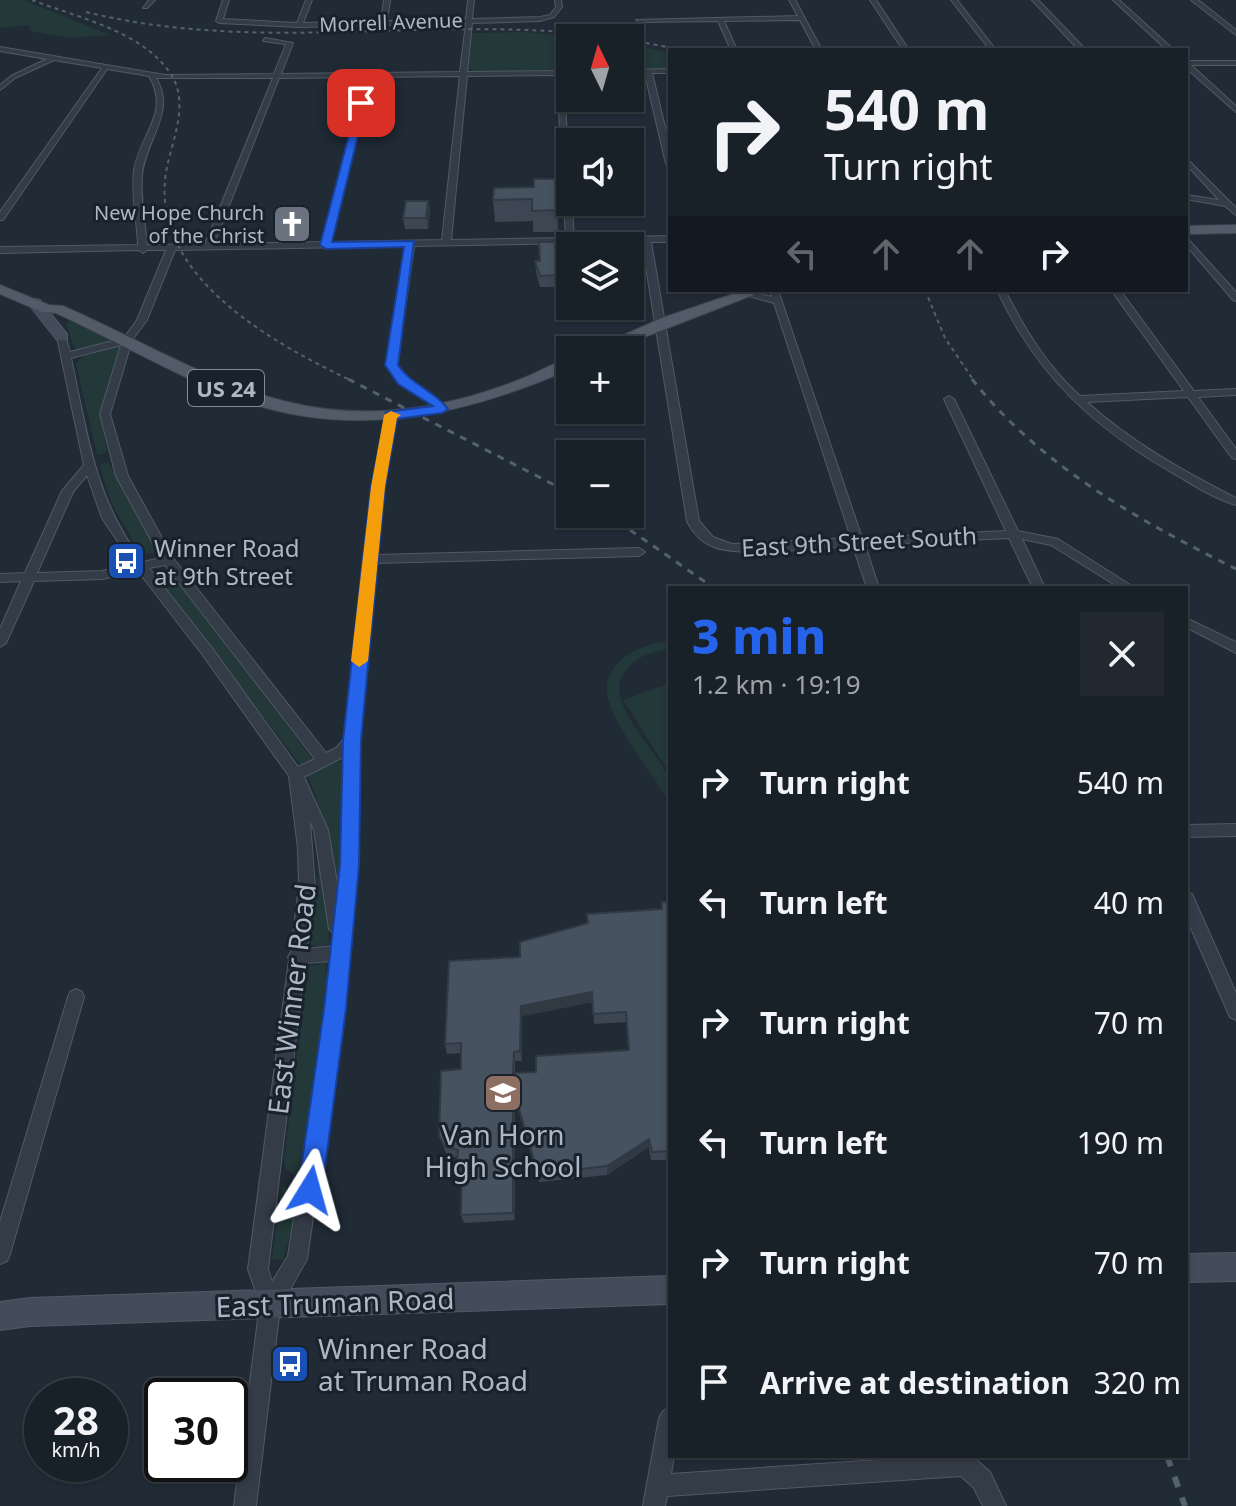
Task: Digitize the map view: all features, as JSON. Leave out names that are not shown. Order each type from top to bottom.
[{"type":"main road","points":[[1188,227],[1236,226]]},
{"type":"main road","name":"East Winner Road","points":[[6,286],[35,303],[62,337]]},
{"type":"main road","name":"East Winner Road","points":[[6,286],[57,304],[62,337]]},
{"type":"main road","points":[[630,336],[753,292]]},
{"type":"main road","name":"US 24","points":[[35,303],[58,309],[236,392],[275,406],[322,414],[390,419],[502,394],[556,369]]},
{"type":"main road","points":[[1188,1268],[1236,1267]]},
{"type":"main road","name":"East Truman Road","points":[[0,1316],[30,1312],[668,1290]]},
{"type":"street","points":[[145,7],[152,0]]},
{"type":"street","name":"Morrell Avenue","points":[[226,0],[219,21],[299,25],[469,18],[540,19],[552,16],[559,4]]},
{"type":"street","points":[[299,25],[309,0]]},
{"type":"street","points":[[384,22],[387,0]]},
{"type":"street","points":[[446,243],[471,0]]},
{"type":"street","points":[[792,0],[818,48]]},
{"type":"street","points":[[873,0],[905,48]]},
{"type":"street","points":[[954,0],[991,48]]},
{"type":"street","points":[[1035,0],[1081,48]]},
{"type":"street","points":[[1116,0],[1169,48]]},
{"type":"street","points":[[1194,0],[1236,33]]},
{"type":"street","points":[[639,20],[801,18]]},
{"type":"street","points":[[720,19],[733,48]]},
{"type":"street","points":[[208,248],[289,41],[265,40]]},
{"type":"street","points":[[0,49],[152,76],[556,73]]},
{"type":"street","points":[[0,88],[13,77],[53,59]]},
{"type":"street","points":[[1188,64],[1236,63]]},
{"type":"street","points":[[1188,66],[1236,110]]},
{"type":"street","points":[[0,218],[105,68]]},
{"type":"street","points":[[644,72],[668,71]]},
{"type":"street","points":[[648,72],[668,156]]},
{"type":"street","points":[[326,245],[368,75]]},
{"type":"street","points":[[143,250],[136,179],[142,154],[155,131],[160,114],[159,90],[152,76]]},
{"type":"street","points":[[562,112],[569,232]]},
{"type":"street","points":[[1188,162],[1236,213]]},
{"type":"street","points":[[1188,197],[1228,204]]},
{"type":"street","points":[[658,324],[646,240],[668,239]]},
{"type":"street","points":[[0,253],[556,241]]},
{"type":"street","points":[[1188,242],[1236,298]]},
{"type":"street","points":[[410,244],[392,365],[402,381],[436,401],[442,409]]},
{"type":"street","points":[[171,249],[142,320],[127,340],[105,414],[115,455],[122,476],[168,560],[324,761]]},
{"type":"street","points":[[753,292],[775,295],[872,586]]},
{"type":"street","points":[[1002,292],[1027,342],[1047,369],[1077,399],[1163,462],[1236,502]]},
{"type":"street","points":[[1116,292],[1236,456]]},
{"type":"street","name":"East 9th Street South","points":[[658,324],[693,521],[697,529],[719,546],[732,548],[1013,534],[1054,542],[1126,586]]},
{"type":"street","name":"East Winner Road","points":[[62,337],[89,463],[108,518],[296,775],[321,830],[340,953]]},
{"type":"street","points":[[68,356],[127,340]]},
{"type":"street","points":[[1077,399],[1236,392]]},
{"type":"street","points":[[949,399],[1038,586]]},
{"type":"street","points":[[270,1304],[297,1259],[310,1190],[350,865],[352,740],[369,559],[390,419]]},
{"type":"street","points":[[0,643],[68,491],[89,463],[115,455]]},
{"type":"street","points":[[369,559],[639,552]]},
{"type":"street","points":[[0,578],[102,575],[168,560]]},
{"type":"street","points":[[1188,623],[1236,648]]},
{"type":"street","points":[[296,775],[341,752],[352,740]]},
{"type":"street","name":"East Winner Road","points":[[245,1506],[270,1304],[258,1269],[307,886],[306,848],[296,775]]},
{"type":"street","points":[[1188,831],[1236,830]]},
{"type":"street","points":[[1188,904],[1236,1012]]},
{"type":"street","points":[[296,957],[340,953]]},
{"type":"street","points":[[0,1254],[76,997]]},
{"type":"street","points":[[668,1430],[657,1496],[965,1465],[982,1480],[995,1506]]},
{"type":"green space","points":[[0,0],[24,0],[110,35],[68,38],[31,31],[29,25],[0,28]]},
{"type":"green space","points":[[472,33],[556,35],[556,70],[475,72],[468,68]]},
{"type":"green space","points":[[644,47],[668,53],[668,69],[644,70]]},
{"type":"green space","points":[[69,321],[109,341],[75,350],[66,323]]},
{"type":"green space","points":[[121,347],[107,387],[103,421],[107,451],[101,455],[97,454],[76,364],[82,357]]},
{"type":"green space","points":[[108,462],[154,546],[154,553],[140,554],[111,502],[100,467]]},
{"type":"green space","points":[[168,576],[175,578],[314,761],[302,767],[168,592],[163,580]]},
{"type":"green space","points":[[668,641],[668,649],[635,661],[620,683],[620,696],[625,711],[668,777],[668,800],[619,725],[609,702],[607,688],[609,676],[623,658]]},
{"type":"green space","points":[[668,684],[668,771],[623,700]]},
{"type":"green space","points":[[334,761],[343,762],[347,797],[338,914],[329,844],[308,777]]},
{"type":"green space","points":[[316,839],[327,901],[329,944],[316,947],[311,945],[318,877]]},
{"type":"green space","points":[[326,962],[327,995],[304,1178],[286,1170],[284,1159],[308,967]]},
{"type":"green space","points":[[282,1186],[299,1192],[300,1197],[283,1260],[272,1259]]},
{"type":"building","points":[[534,179],[556,179],[556,210],[532,211],[532,199],[493,200],[494,188],[534,187]]},
{"type":"building","points":[[406,201],[428,201],[426,218],[403,218]]},
{"type":"building","points":[[296,207],[292,223],[280,224],[285,208]]},
{"type":"building","points":[[539,242],[556,242],[556,275],[540,276],[535,261],[540,261]]},
{"type":"building","name":"Van Horn High School","points":[[662,902],[668,902],[668,1151],[652,1152],[649,1139],[607,1166],[538,1174],[513,1089],[513,1213],[461,1215],[462,1164],[457,1164],[458,1150],[444,1146],[439,1136],[441,1071],[461,1069],[461,1043],[445,1044],[449,961],[520,957],[520,942],[588,923],[587,914],[662,909]],"holes":[[[592,992],[593,1014],[626,1012],[629,1050],[536,1056],[536,1072],[513,1073],[514,1052],[520,1051],[521,1006]]]},
{"type":"railway","points":[[32,0],[126,36],[143,46],[170,73],[179,95],[179,107],[167,167],[165,205],[176,240],[195,272],[222,300],[287,347],[348,379]]},
{"type":"railway","points":[[86,12],[153,25],[219,31],[556,31]]},
{"type":"railway","points":[[644,43],[672,48]]},
{"type":"railway","points":[[926,292],[945,338],[974,381]]},
{"type":"railway","points":[[348,379],[352,381]]},
{"type":"railway","points":[[348,379],[556,486]]},
{"type":"railway","points":[[972,379],[1028,439],[1060,465],[1128,511],[1236,569]]},
{"type":"railway","points":[[627,528],[711,586]]},
{"type":"railway","points":[[1168,1458],[1185,1506]]},
{"type":"slow traffic","points":[[359,661],[378,487],[391,415],[394,415]]},
{"type":"place","name":"New Hope Church of the Christ","points":[[292,224]]},
{"type":"place","name":"Winner Road at 9th Street","points":[[126,561]]},
{"type":"place","name":"Van Horn High School","points":[[503,1093]]},
{"type":"place","name":"Winner Road at Truman Road","points":[[290,1364]]},
{"type":"route","points":[[310,1190],[335,1009],[350,865],[352,740],[378,487],[391,415],[442,409],[436,401],[402,381],[392,365],[410,244],[326,245],[361,103]]}]
